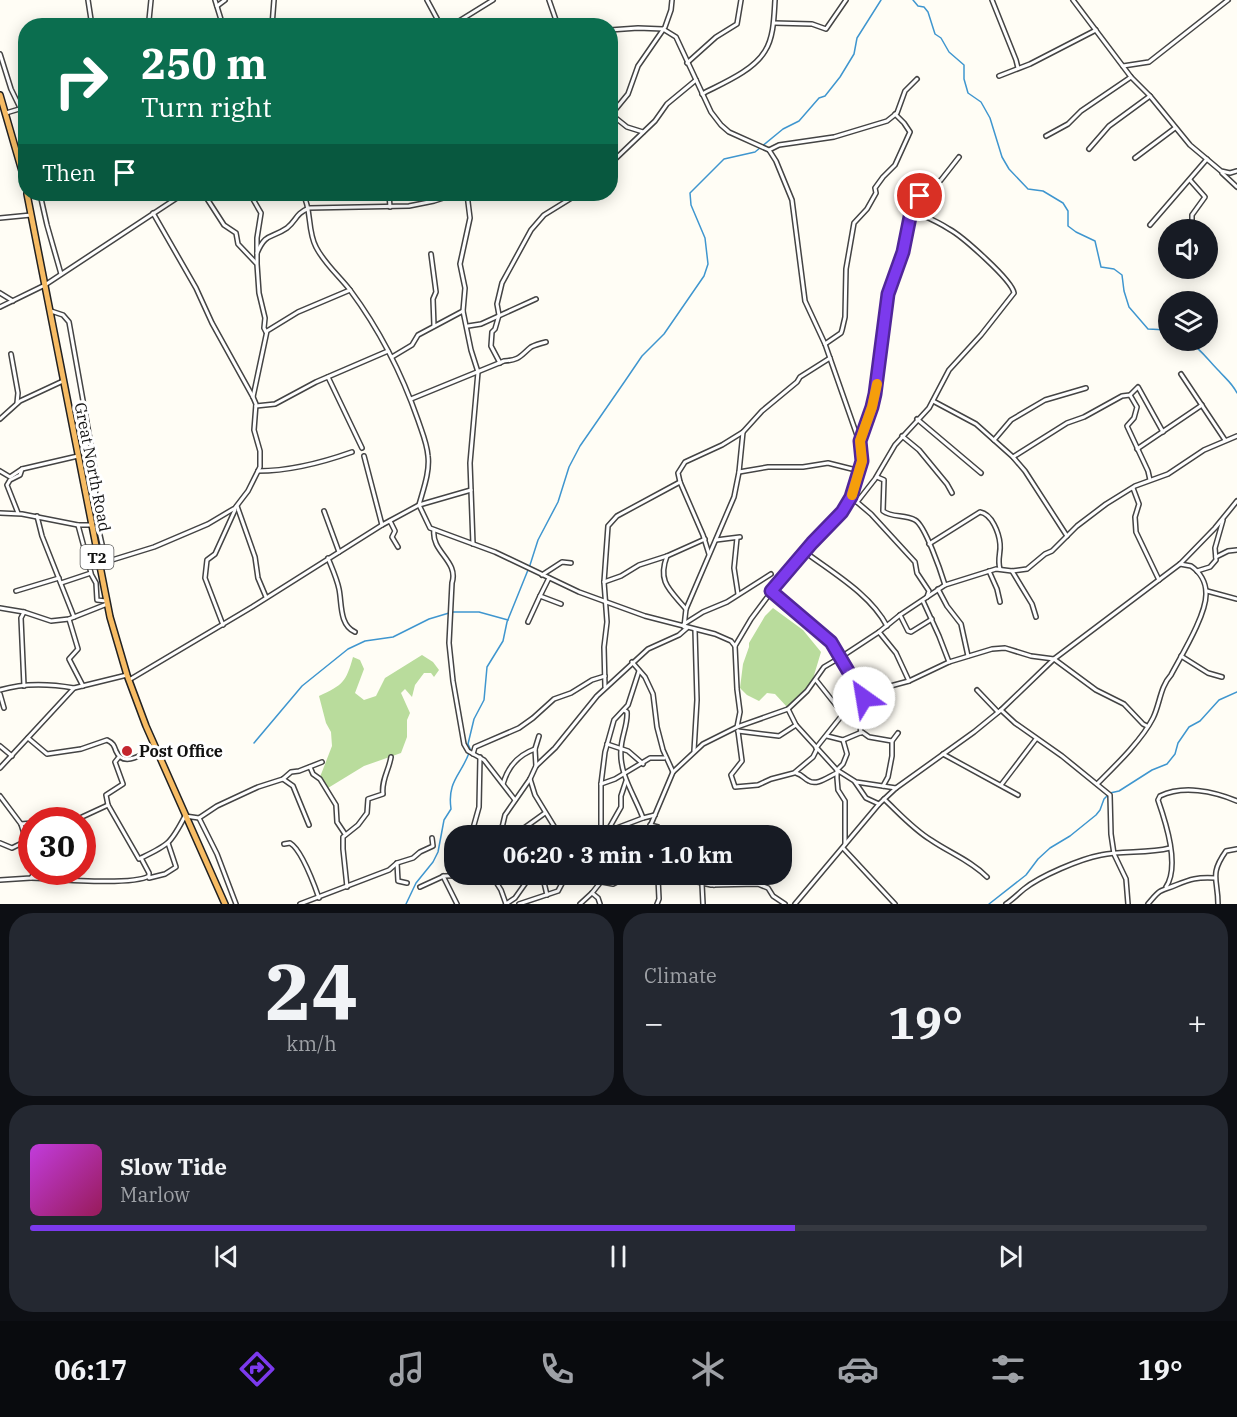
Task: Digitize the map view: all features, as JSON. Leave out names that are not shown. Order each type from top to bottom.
[{"type":"highway","points":[[0,95],[18,154]]},
{"type":"highway","name":"Great North Road","points":[[28,201],[99,564],[99,582],[128,678],[155,748],[224,904]]},
{"type":"street","points":[[88,0],[91,18]]},
{"type":"street","points":[[149,18],[151,0]]},
{"type":"street","points":[[215,0],[221,18]]},
{"type":"street","points":[[217,6],[225,0]]},
{"type":"street","points":[[273,18],[274,0]]},
{"type":"street","points":[[426,0],[436,18]]},
{"type":"street","points":[[464,18],[493,0]]},
{"type":"street","points":[[549,0],[555,18]]},
{"type":"street","points":[[618,107],[628,94],[638,66],[663,29],[671,10],[672,0]]},
{"type":"street","points":[[687,63],[716,38],[737,24],[741,0]]},
{"type":"street","points":[[702,94],[738,76],[765,52],[774,23],[774,0]]},
{"type":"street","points":[[774,23],[812,24],[826,28],[846,0]]},
{"type":"street","points":[[993,0],[1018,68]]},
{"type":"street","points":[[1073,0],[1131,77],[1150,96],[1175,128],[1237,187]]},
{"type":"street","points":[[1123,66],[1149,62],[1228,0]]},
{"type":"street","points":[[618,29],[663,29],[679,41],[711,112],[725,129],[767,149],[776,161],[792,200],[796,219],[805,301],[825,344],[860,441],[862,453],[861,468],[851,497],[842,512],[771,591],[735,646],[740,712],[736,730],[742,761],[731,775],[735,787],[758,785],[794,773],[813,757],[816,749],[843,714],[864,698],[884,688],[909,681],[949,662],[983,651],[1005,648],[1031,656],[1054,659],[1095,690],[1124,704],[1147,726]]},
{"type":"street","points":[[999,76],[1096,30]]},
{"type":"street","points":[[0,54],[10,89],[18,104]]},
{"type":"street","points":[[1046,136],[1068,124],[1081,111],[1131,77]]},
{"type":"street","points":[[618,156],[667,104],[696,80]]},
{"type":"street","points":[[767,149],[779,145],[834,137],[887,121],[895,114],[905,92],[916,80]]},
{"type":"street","points":[[1089,150],[1110,126],[1150,96]]},
{"type":"street","points":[[825,344],[842,330],[846,269],[854,223],[867,209],[883,177],[895,165],[910,132],[895,114]]},
{"type":"street","points":[[618,121],[627,128],[643,132]]},
{"type":"street","points":[[1135,158],[1175,128]]},
{"type":"street","points":[[860,441],[872,407],[888,294],[903,252],[911,210],[920,196],[941,180],[959,157]]},
{"type":"street","points":[[1150,225],[1162,208],[1207,159]]},
{"type":"street","points":[[1221,171],[1230,173],[1237,171]]},
{"type":"street","points":[[1190,180],[1206,197],[1194,211],[1192,219]]},
{"type":"street","points":[[42,201],[62,274]]},
{"type":"street","points":[[0,307],[45,285],[172,201]]},
{"type":"street","points":[[209,201],[224,225],[236,233],[238,244],[257,264]]},
{"type":"street","points":[[253,397],[266,332],[259,293],[257,264],[257,235],[261,216],[254,201]]},
{"type":"street","points":[[306,201],[316,247],[350,290],[392,357],[411,399],[426,444],[428,458],[419,505],[428,525],[434,530],[532,569],[574,590],[645,616],[720,635],[735,646]]},
{"type":"street","points":[[390,201],[390,207]]},
{"type":"street","points":[[257,253],[263,240],[287,228],[299,213],[309,208],[390,207],[434,201]]},
{"type":"street","points":[[468,201],[470,218],[460,264],[465,288],[463,311],[478,372],[470,463],[473,544]]},
{"type":"street","points":[[500,363],[491,344],[492,332],[499,315],[497,303],[502,283],[531,230],[544,216],[567,201]]},
{"type":"street","points":[[856,502],[876,477],[902,436],[933,401],[950,370],[1012,296],[1014,289],[1007,279],[951,230],[911,210]]},
{"type":"street","points":[[153,213],[196,288],[256,406],[254,430],[260,460],[258,471],[236,507],[215,554],[207,560],[205,577],[223,625]]},
{"type":"street","points":[[0,218],[31,215]]},
{"type":"street","points":[[431,254],[436,292],[433,298],[434,327]]},
{"type":"street","points":[[266,332],[291,316],[350,290]]},
{"type":"street","points":[[0,292],[13,301]]},
{"type":"street","points":[[468,326],[482,324],[536,299]]},
{"type":"street","points":[[50,310],[63,315],[69,322],[94,462],[97,522],[106,562]]},
{"type":"street","points":[[392,357],[411,346],[418,335],[463,311]]},
{"type":"street","points":[[411,399],[520,357],[531,348],[546,342]]},
{"type":"street","points":[[256,406],[275,404],[328,377],[388,351]]},
{"type":"street","points":[[11,354],[18,393],[17,403]]},
{"type":"street","points":[[710,556],[678,473],[685,462],[722,445],[742,432],[800,377],[830,358]]},
{"type":"street","points":[[1181,374],[1225,440]]},
{"type":"street","points":[[328,377],[362,448]]},
{"type":"street","points":[[0,419],[17,403],[63,381]]},
{"type":"street","points":[[1013,457],[1067,423],[1084,417],[1122,396],[1130,395],[1138,387],[1163,432]]},
{"type":"street","points":[[994,440],[1011,420],[1046,400],[1086,388]]},
{"type":"street","points":[[1130,395],[1137,407],[1134,418],[1127,426],[1150,480]]},
{"type":"street","points":[[933,401],[966,417],[1013,457],[1025,471],[1067,536]]},
{"type":"street","points":[[1137,449],[1202,405]]},
{"type":"street","points":[[917,419],[981,473]]},
{"type":"street","points":[[685,626],[686,609],[734,497],[739,472],[742,432]]},
{"type":"street","points":[[650,825],[673,772],[694,751],[710,740],[788,709],[816,680],[824,667],[879,632],[938,589],[988,571],[1028,569],[1099,509],[1133,487],[1168,474],[1204,450],[1237,435]]},
{"type":"street","points":[[902,436],[920,450],[952,493]]},
{"type":"street","points":[[258,471],[286,470],[351,452]]},
{"type":"street","points":[[0,471],[10,477],[22,469],[78,456]]},
{"type":"street","points":[[364,456],[382,525]]},
{"type":"street","points":[[739,472],[768,466],[802,467],[828,463],[852,469],[861,468]]},
{"type":"street","points":[[18,513],[7,485],[10,480],[20,475],[22,469]]},
{"type":"street","points":[[876,477],[884,480],[883,511],[888,515],[898,514],[917,520],[924,530],[945,585]]},
{"type":"street","points":[[605,687],[606,532],[610,523],[680,482]]},
{"type":"street","points":[[1133,487],[1139,504],[1135,517],[1136,532],[1159,580]]},
{"type":"street","points":[[4,708],[0,692],[24,686],[59,685],[74,688],[128,678],[223,625],[382,525],[419,505],[471,490]]},
{"type":"street","points":[[851,497],[871,514],[915,562],[917,573],[928,591],[925,600],[949,662]]},
{"type":"street","points":[[795,904],[879,804],[896,788],[999,711],[1054,659],[1180,564],[1237,501]]},
{"type":"street","points":[[99,564],[154,547],[208,524],[236,507]]},
{"type":"street","points":[[236,507],[255,556],[258,578],[266,597]]},
{"type":"street","points":[[324,511],[339,552]]},
{"type":"street","points":[[929,544],[980,512],[986,513],[991,519],[1001,546],[998,561],[1000,569]]},
{"type":"street","points":[[0,513],[18,513],[78,525],[91,525]]},
{"type":"street","points":[[38,516],[42,536],[61,583],[78,649],[69,659],[83,686]]},
{"type":"street","points":[[1216,557],[1215,548],[1223,519]]},
{"type":"street","points":[[390,521],[395,531],[392,537],[398,547]]},
{"type":"street","points":[[78,525],[91,574],[99,582]]},
{"type":"street","points":[[434,530],[436,544],[453,571],[449,643],[464,744],[473,754],[480,757],[515,800]]},
{"type":"street","points":[[716,540],[739,537],[734,568],[738,594]]},
{"type":"street","points":[[604,582],[621,576],[639,565],[667,556],[705,539]]},
{"type":"street","points":[[1197,572],[1210,567],[1216,557],[1228,551],[1237,550]]},
{"type":"street","points":[[805,552],[858,592],[882,617],[887,626]]},
{"type":"street","points":[[667,556],[663,577],[667,586],[686,609]]},
{"type":"street","points":[[328,558],[339,591],[340,607],[348,627],[355,632]]},
{"type":"street","points":[[542,574],[562,562],[571,563]]},
{"type":"street","points":[[1097,784],[1115,766],[1153,718],[1165,682],[1202,615],[1207,591],[1204,582],[1191,566],[1180,564]]},
{"type":"street","points":[[988,571],[997,589],[1000,602]]},
{"type":"street","points":[[1012,571],[1032,604],[1036,617]]},
{"type":"street","points":[[61,583],[91,574]]},
{"type":"street","points":[[503,825],[505,815],[530,779],[536,766],[555,748],[605,687],[650,648],[679,635],[685,626],[771,574]]},
{"type":"street","points":[[16,591],[59,578]]},
{"type":"street","points":[[528,622],[549,578]]},
{"type":"street","points":[[938,589],[947,606],[961,624],[968,656]]},
{"type":"street","points":[[771,591],[826,637],[841,657],[864,698]]},
{"type":"street","points":[[1207,591],[1237,598]]},
{"type":"street","points":[[540,596],[561,604]]},
{"type":"street","points":[[0,608],[24,612],[48,621],[71,618],[106,603]]},
{"type":"street","points":[[24,612],[21,618],[24,686]]},
{"type":"street","points":[[900,615],[911,633],[932,619]]},
{"type":"street","points":[[694,630],[697,700],[694,751]]},
{"type":"street","points":[[879,632],[896,653],[909,681]]},
{"type":"street","points":[[1181,656],[1208,673],[1222,677]]},
{"type":"street","points":[[632,662],[648,682],[655,699],[657,727],[665,758],[673,772]]},
{"type":"street","points":[[601,825],[601,784],[607,744],[614,720],[624,710],[633,694],[639,671]]},
{"type":"street","points":[[473,754],[475,747],[519,728],[554,699],[605,676]]},
{"type":"street","points":[[816,680],[843,714]]},
{"type":"street","points":[[0,768],[74,688]]},
{"type":"street","points":[[977,690],[999,711],[1110,795],[1114,854],[1126,879],[1128,904]]},
{"type":"street","points":[[788,709],[796,725],[837,772],[854,781],[896,788]]},
{"type":"street","points":[[850,709],[859,721],[861,733]]},
{"type":"street","points":[[624,710],[627,712],[621,748],[624,774],[644,818]]},
{"type":"street","points":[[736,730],[779,735],[796,725]]},
{"type":"street","points":[[883,786],[888,777],[892,756],[891,741],[898,732]]},
{"type":"street","points":[[827,736],[843,740],[864,733],[868,737],[891,741]]},
{"type":"street","points":[[536,766],[535,748],[539,736]]},
{"type":"street","points":[[28,738],[47,754],[81,749],[109,740],[119,757],[128,760],[155,748]]},
{"type":"street","points":[[1001,785],[1036,739]]},
{"type":"street","points":[[794,773],[815,782],[837,772],[846,754],[843,740]]},
{"type":"street","points":[[607,744],[636,756],[643,764]]},
{"type":"street","points":[[0,746],[12,756]]},
{"type":"street","points":[[503,784],[509,767],[523,754],[535,748]]},
{"type":"street","points":[[943,754],[1018,795]]},
{"type":"street","points":[[119,757],[115,762],[123,784],[106,795],[108,805],[136,856],[141,858],[149,873],[147,878]]},
{"type":"street","points":[[347,887],[342,846],[345,834],[358,825],[367,813],[368,799],[383,794],[382,784],[389,771],[391,757]]},
{"type":"street","points":[[474,825],[479,807],[480,757]]},
{"type":"street","points":[[601,784],[652,758],[665,758]]},
{"type":"street","points":[[141,858],[168,843],[185,816],[199,818],[220,804],[283,779],[291,772],[322,762]]},
{"type":"street","points":[[310,767],[336,805],[337,822],[345,834]]},
{"type":"street","points":[[837,772],[838,790],[845,801],[847,828],[844,847]]},
{"type":"street","points":[[283,779],[293,786],[309,825]]},
{"type":"street","points":[[530,779],[535,795],[552,825]]},
{"type":"street","points":[[610,825],[621,807],[621,796],[626,780]]},
{"type":"street","points":[[854,781],[866,798],[879,804]]},
{"type":"street","points":[[1166,887],[1172,876],[1170,848],[1158,800],[1160,796],[1195,791],[1212,793],[1237,801]]},
{"type":"street","points":[[0,796],[18,820]]},
{"type":"street","points":[[884,799],[908,824],[970,863],[987,877]]},
{"type":"street","points":[[96,811],[108,805]]},
{"type":"street","points":[[528,825],[544,813]]},
{"type":"street","points":[[624,825],[656,815]]},
{"type":"street","points":[[199,818],[215,848],[236,904]]},
{"type":"street","points":[[300,904],[389,870],[397,863],[413,858],[433,846],[432,838]]},
{"type":"street","points":[[0,843],[12,848],[18,845]]},
{"type":"street","points":[[96,880],[125,881],[165,874],[176,867],[168,843]]},
{"type":"street","points":[[284,844],[290,843],[295,846],[306,864],[319,898]]},
{"type":"street","points":[[844,847],[895,904]]},
{"type":"street","points":[[1006,904],[1025,889],[1070,865],[1101,855],[1156,852],[1170,848]]},
{"type":"street","points":[[1218,904],[1216,865],[1226,851],[1237,849]]},
{"type":"street","points":[[397,863],[398,881],[407,883]]},
{"type":"street","points":[[420,888],[443,876],[457,904]]},
{"type":"street","points":[[1148,904],[1158,892],[1166,887],[1188,879],[1215,878]]},
{"type":"street","points":[[0,880],[18,879]]},
{"type":"street","points":[[498,885],[506,904],[515,898],[524,885]]},
{"type":"street","points":[[545,885],[547,895]]},
{"type":"street","points":[[519,904],[559,890],[562,885]]},
{"type":"street","points":[[580,904],[599,885]]},
{"type":"street","points":[[657,904],[658,885]]},
{"type":"street","points":[[702,885],[703,904]]},
{"type":"street","points":[[761,885],[785,904]]},
{"type":"street","points":[[592,893],[598,898],[600,904]]},
{"type":"green space","points":[[773,608],[803,630],[821,652],[812,682],[787,707],[775,694],[767,693],[759,701],[747,695],[740,688],[749,643],[765,616]]},
{"type":"green space","points":[[422,655],[433,662],[439,670],[434,677],[431,673],[424,673],[415,685],[412,697],[405,689],[401,693],[410,713],[407,720],[407,737],[401,753],[364,766],[328,788],[320,777],[332,746],[331,732],[326,723],[319,696],[342,682],[353,657],[360,660],[364,669],[355,693],[364,700],[376,696],[385,678]]},
{"type":"waterway","points":[[471,751],[468,744],[474,719],[484,700],[487,667],[503,641],[507,622],[538,540],[558,502],[569,467],[580,446],[642,356],[664,334],[704,276],[708,264],[705,238],[691,205],[690,193],[724,159],[755,152],[783,129],[799,121],[819,98],[825,96],[854,54],[857,38],[881,0]]},
{"type":"waterway","points":[[913,0],[928,12],[935,34],[941,38],[949,52],[964,65],[964,79],[968,93],[981,102],[990,118],[1002,157],[1009,169],[1028,189],[1043,191],[1063,203],[1068,211],[1068,226],[1095,241],[1101,267],[1114,269],[1122,275],[1129,307],[1148,329],[1158,330]]},
{"type":"waterway","points":[[1200,351],[1237,393]]},
{"type":"waterway","points":[[453,612],[479,612],[508,620]]},
{"type":"waterway","points":[[254,743],[302,686],[348,649],[365,641],[393,637],[429,619],[449,613]]},
{"type":"waterway","points":[[989,904],[1026,875],[1050,848],[1070,836],[1096,815],[1104,799],[1110,793],[1119,791],[1152,770],[1167,764],[1189,727],[1200,721],[1219,700],[1237,692]]},
{"type":"waterway","points":[[406,904],[416,883],[438,852],[444,820],[451,809],[450,799],[453,785],[469,753]]},
{"type":"slow traffic","points":[[852,495],[861,468],[860,441],[877,384]]},
{"type":"place","name":"Post Office","points":[[127,751]]},
{"type":"route","points":[[864,698],[831,642],[771,591],[842,512],[855,487],[862,461],[860,441],[875,394],[888,294],[903,252],[912,207],[920,196]]}]
